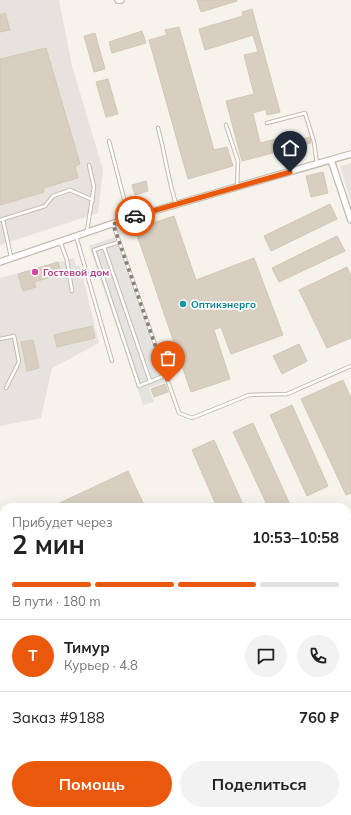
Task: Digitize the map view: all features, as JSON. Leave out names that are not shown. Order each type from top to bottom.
[{"type":"street","points":[[0,262],[87,231],[129,218],[351,154]]},
{"type":"street","points":[[331,160],[351,220]]},
{"type":"lane","points":[[267,124],[305,113],[314,142],[317,164]]},
{"type":"lane","points":[[226,125],[238,161],[237,187]]},
{"type":"lane","points":[[158,128],[168,163],[169,181],[177,204]]},
{"type":"lane","points":[[109,141],[129,218]]},
{"type":"lane","points":[[87,231],[94,187],[89,165]]},
{"type":"lane","points":[[11,258],[1,220],[45,206],[53,196],[70,190],[93,200]]},
{"type":"lane","points":[[113,224],[179,413],[192,418],[248,395],[287,394],[351,366]]},
{"type":"lane","points":[[76,235],[112,361]]},
{"type":"lane","points":[[60,241],[67,260],[72,291]]},
{"type":"lane","points":[[119,242],[94,250],[139,386],[166,375]]},
{"type":"lane","points":[[104,247],[150,381]]},
{"type":"lane","points":[[0,339],[14,336],[19,362],[6,388]]},
{"type":"shaded area","points":[[0,0],[59,0],[72,66],[103,170],[98,213],[0,245]]},
{"type":"shaded area","points":[[351,163],[351,202],[340,166]]},
{"type":"shaded area","points":[[115,237],[165,382],[149,388],[154,402],[143,405],[89,246]]},
{"type":"shaded area","points":[[74,258],[76,266],[80,266],[99,343],[52,368],[41,418],[0,426],[0,278]]},
{"type":"building","points":[[197,0],[237,0],[237,1],[201,12]]},
{"type":"building","points":[[252,9],[280,112],[267,115],[266,109],[253,113],[260,143],[292,135],[294,142],[310,137],[311,143],[242,161],[226,101],[254,94],[244,55],[258,52],[253,35],[205,50],[199,29],[243,16],[242,12]]},
{"type":"building","points":[[5,13],[10,30],[0,32],[0,15]]},
{"type":"building","points":[[179,27],[214,150],[227,147],[233,166],[188,179],[149,40],[167,35],[165,30]]},
{"type":"building","points":[[142,31],[146,43],[112,53],[109,42]]},
{"type":"building","points":[[95,33],[105,69],[94,72],[84,36]]},
{"type":"building","points":[[46,48],[80,164],[75,166],[78,178],[43,188],[44,192],[0,205],[0,59]]},
{"type":"building","points":[[108,79],[118,114],[106,117],[96,82]]},
{"type":"building","points":[[323,172],[328,193],[311,197],[306,176]]},
{"type":"building","points":[[146,181],[148,191],[135,195],[132,185]]},
{"type":"building","points":[[330,204],[337,219],[271,251],[264,236]]},
{"type":"building","points":[[174,216],[196,280],[254,258],[283,335],[231,354],[221,327],[214,330],[230,379],[191,392],[135,229]]},
{"type":"building","points":[[337,236],[345,251],[279,282],[272,268]]},
{"type":"building","points":[[58,262],[61,274],[34,282],[36,287],[23,291],[18,274]]},
{"type":"building","points":[[347,267],[351,276],[351,338],[327,348],[299,290]]},
{"type":"building","points":[[92,326],[95,338],[57,347],[54,335]]},
{"type":"building","points":[[33,340],[39,368],[27,371],[21,342]]},
{"type":"building","points":[[299,344],[307,361],[282,374],[273,356]]},
{"type":"building","points":[[343,380],[351,398],[351,493],[346,495],[301,399]]},
{"type":"building","points":[[165,384],[168,392],[154,397],[151,389]]},
{"type":"building","points":[[292,405],[328,486],[307,496],[270,415]]},
{"type":"building","points":[[253,423],[289,503],[266,503],[233,432]]},
{"type":"building","points":[[214,440],[242,503],[215,503],[192,450]]},
{"type":"building","points":[[128,471],[143,503],[60,503]]},
{"type":"way so far","points":[[135,216],[113,224],[168,382]]},
{"type":"place","name":"Гостевой дом","points":[[35,272]]},
{"type":"place","name":"Оптикэнерго","points":[[183,304]]},
{"type":"route","points":[[135,216],[290,172]]}]
